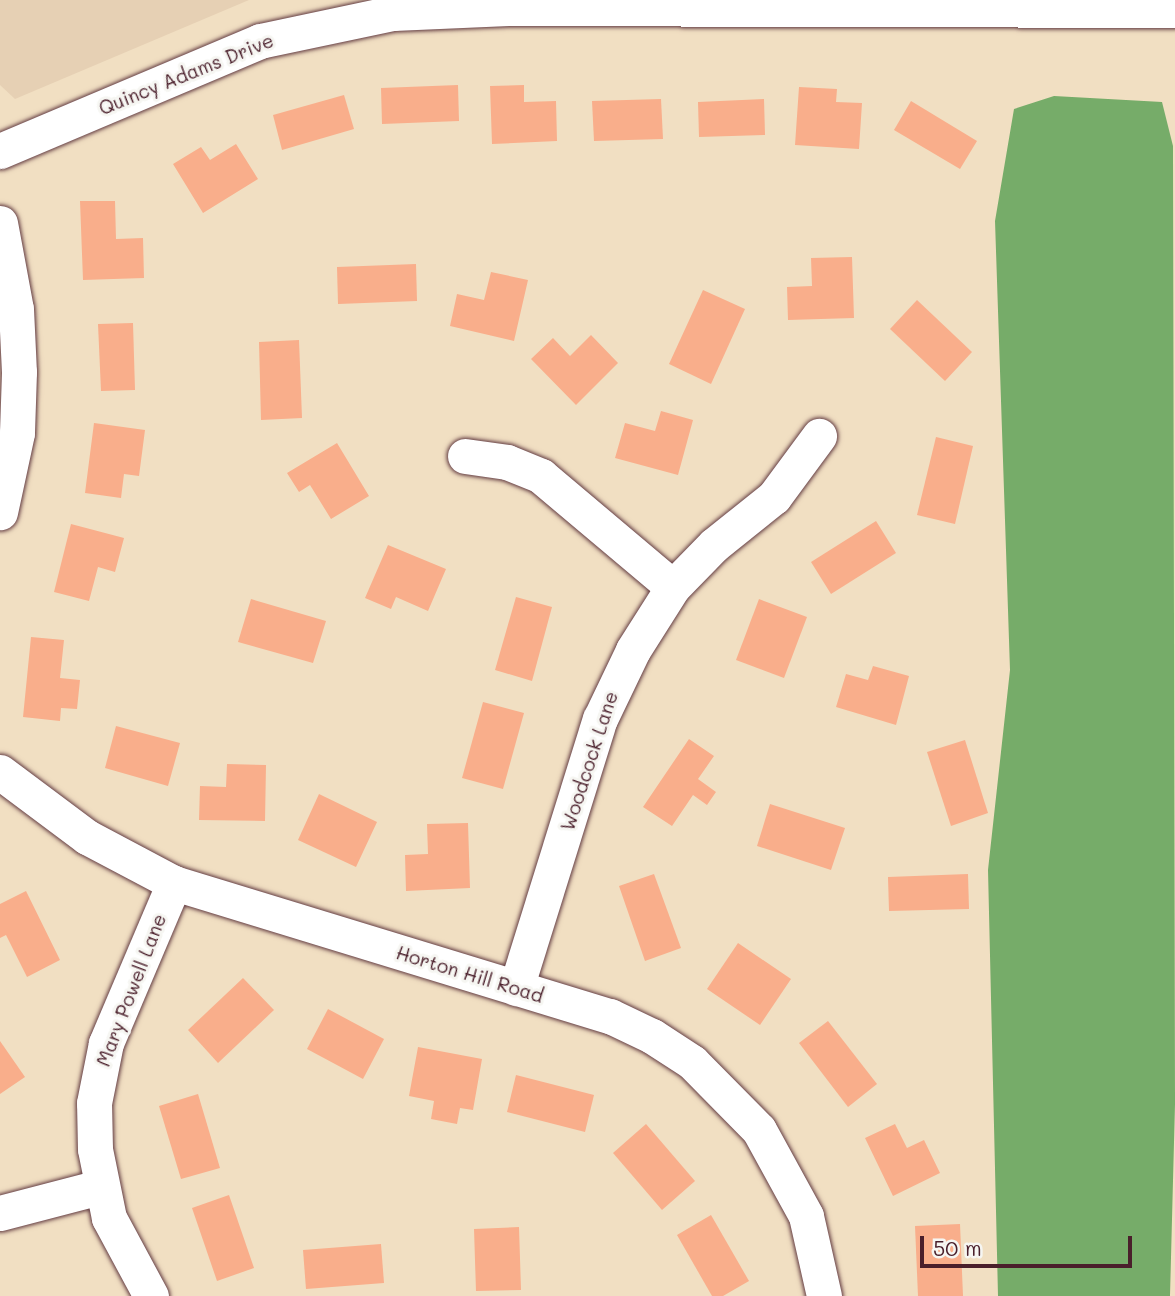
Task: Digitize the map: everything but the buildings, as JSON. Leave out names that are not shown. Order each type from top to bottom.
[{"type":"street","name":"Quincy Adams Drive","points":[[0,151],[260,41],[327,25],[450,9],[741,4],[1082,3],[1175,10]]},
{"type":"street","points":[[0,223],[16,309],[19,372],[0,512]]},
{"type":"street","name":"Woodcock Lane","points":[[516,988],[610,690],[673,587],[714,545],[774,498],[819,436]]},
{"type":"street","points":[[465,456],[507,462],[541,477],[673,587]]},
{"type":"street","name":"Horton Hill Road","points":[[0,772],[87,837],[174,883],[610,1016],[652,1036],[692,1062],[727,1094],[785,1171],[806,1216],[824,1296]]},
{"type":"street","name":"Mary Powell Lane","points":[[152,1296],[128,1260],[100,1187],[95,1149],[98,1073],[136,966],[174,883]]},
{"type":"street","points":[[0,1213],[100,1187]]},
{"type":"shaded area","points":[[0,0],[249,0],[15,99],[0,85]]},
{"type":"green space","points":[[1054,96],[1162,102],[1173,146],[1175,1104],[1170,1296],[998,1296],[988,870],[1010,670],[995,221],[1014,109]]}]
